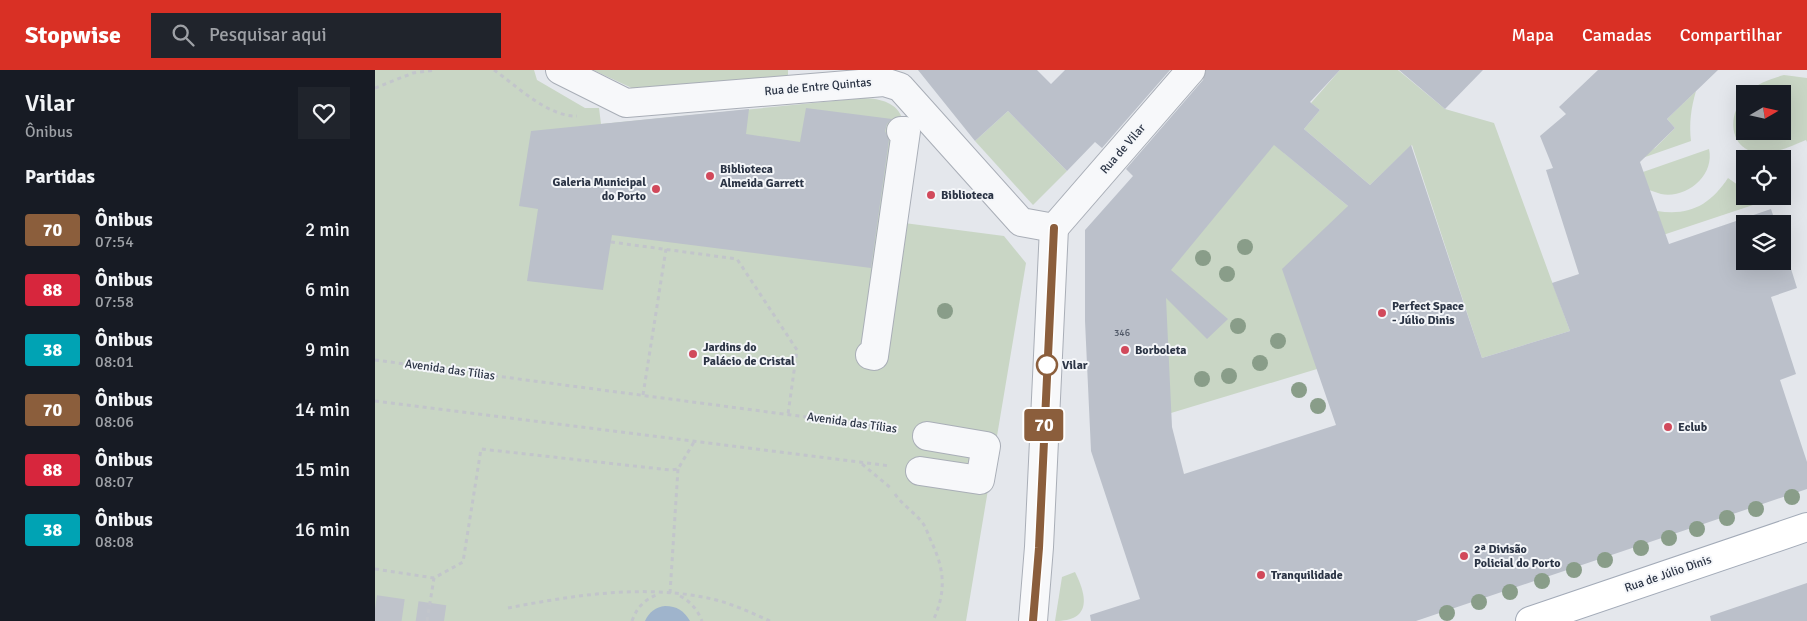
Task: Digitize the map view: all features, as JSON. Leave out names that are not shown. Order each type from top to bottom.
[{"type":"main road","name":"Rua de Júlio Dinis","points":[[1530,621],[1807,527]]},
{"type":"street","name":"Rua de Entre Quintas","points":[[560,70],[626,103],[884,82],[899,87],[1021,222],[1054,228]]},
{"type":"street","name":"Rua de Vilar","points":[[1054,228],[1191,70]]},
{"type":"street","points":[[870,356],[874,356],[907,131],[901,131]]},
{"type":"street","points":[[1033,621],[1039,548],[1054,228]]},
{"type":"street","points":[[916,433],[986,446],[980,480],[920,471]]},
{"type":"path","points":[[375,88],[413,73],[435,70]]},
{"type":"path","points":[[611,242],[737,259],[797,350],[788,414]]},
{"type":"path","points":[[643,396],[666,250]]},
{"type":"path","name":"Avenida das Tílias","points":[[375,360],[888,427],[916,433]]},
{"type":"path","points":[[375,401],[893,466]]},
{"type":"path","points":[[670,594],[678,469],[694,442]]},
{"type":"path","points":[[375,569],[434,578],[463,562],[481,449],[670,470],[678,469]]},
{"type":"path","points":[[861,463],[892,489],[899,500],[924,524],[937,553],[944,577],[940,606],[933,621]]},
{"type":"path","points":[[891,481],[892,489]]},
{"type":"path","points":[[427,621],[434,578]]},
{"type":"path","points":[[508,608],[580,596],[643,592],[715,600],[743,609],[770,621]]},
{"type":"path","points":[[632,621],[638,608],[646,600],[658,594],[681,596],[691,602],[698,611],[702,621]]},
{"type":"green space","name":"Jardins do Palácio de Cristal","points":[[375,70],[534,70],[537,80],[585,108],[599,108],[601,124],[864,98],[876,99],[893,105],[903,120],[889,221],[1004,236],[1026,263],[966,621],[375,621]]},
{"type":"green space","points":[[593,70],[788,70],[788,76],[634,89]]},
{"type":"green space","points":[[1340,70],[1398,70],[1445,109],[1494,123],[1570,331],[1482,358],[1412,145],[1370,185],[1304,129],[1320,110],[1311,103]]},
{"type":"green space","points":[[1784,75],[1807,78],[1807,142],[1806,140],[1780,150],[1749,150],[1738,141],[1791,140],[1791,85],[1758,85]]},
{"type":"green space","points":[[1696,91],[1691,116],[1691,141],[1628,163],[1655,148],[1675,128],[1667,119]]},
{"type":"green space","points":[[1008,111],[1067,171],[1033,205],[975,141]]},
{"type":"green space","points":[[1736,112],[1736,137],[1733,124]]},
{"type":"green space","points":[[1285,131],[1284,153],[1348,206],[1317,369],[1171,413],[1153,284]]},
{"type":"green space","points":[[1709,149],[1710,159],[1708,168],[1697,184],[1680,193],[1670,195],[1649,190],[1643,172]]},
{"type":"green space","points":[[1728,178],[1736,184],[1736,205],[1753,205],[1654,238],[1657,211],[1679,212],[1689,210],[1706,202]]},
{"type":"green space","points":[[1075,572],[1084,598],[1081,612],[1067,620],[1055,621],[1062,577]]},
{"type":"water","points":[[665,606],[680,610],[690,621],[645,621],[653,611]]},
{"type":"building","points":[[918,70],[1037,70],[1051,84],[1065,70],[1170,70],[1102,148],[1095,142],[1067,171],[1008,111],[975,141]]},
{"type":"building","points":[[1206,70],[1340,70],[1310,102],[1320,110],[1304,129],[1370,185],[1411,145],[1482,358],[1570,331],[1552,283],[1579,274],[1546,170],[1553,168],[1540,136],[1566,114],[1559,107],[1598,70],[1718,70],[1667,119],[1675,128],[1640,162],[1669,244],[1736,221],[1736,270],[1791,269],[1797,288],[1771,297],[1796,374],[1780,380],[1807,462],[1807,489],[1416,621],[1091,621],[1090,615],[1140,599],[1091,451],[1085,321],[1085,230],[1133,176],[1126,169],[1203,80]],"holes":[[[1274,145],[1348,206],[1282,269],[1336,425],[1184,474],[1172,427],[1166,298],[1207,339],[1228,319],[1171,270]]]},
{"type":"building","points":[[1399,70],[1483,70],[1445,109]]},
{"type":"building","name":"Biblioteca Almeida Garrett","points":[[806,108],[892,119],[887,124],[885,131],[889,140],[871,268],[612,235],[603,290],[527,281],[538,209],[519,206],[531,131],[749,109],[746,134],[800,142]]},
{"type":"building","points":[[1771,209],[1773,215],[1754,215]]},
{"type":"building","points":[[1807,583],[1807,621],[1711,621],[1710,616]]},
{"type":"tunnel","points":[[375,609],[458,621]]},
{"type":"bus line","name":"70","points":[[1033,621],[1039,548],[1054,228]]},
{"type":"place","name":"Biblioteca Almeida Garrett","points":[[710,176]]},
{"type":"place","name":"Galeria Municipal do Porto","points":[[656,189]]},
{"type":"place","name":"Biblioteca","points":[[931,195]]},
{"type":"place","name":"Perfect Space - Júlio Dinis","points":[[1382,313]]},
{"type":"place","name":"Borboleta","points":[[1125,350]]},
{"type":"place","name":"Jardins do Palácio de Cristal","points":[[693,354]]},
{"type":"place","name":"Vilar","points":[[1047,365]]},
{"type":"place","name":"Eclub","points":[[1668,427]]},
{"type":"place","name":"2ª Divisão Policial do Porto","points":[[1464,556]]},
{"type":"place","name":"Tranquilidade","points":[[1261,575]]}]
